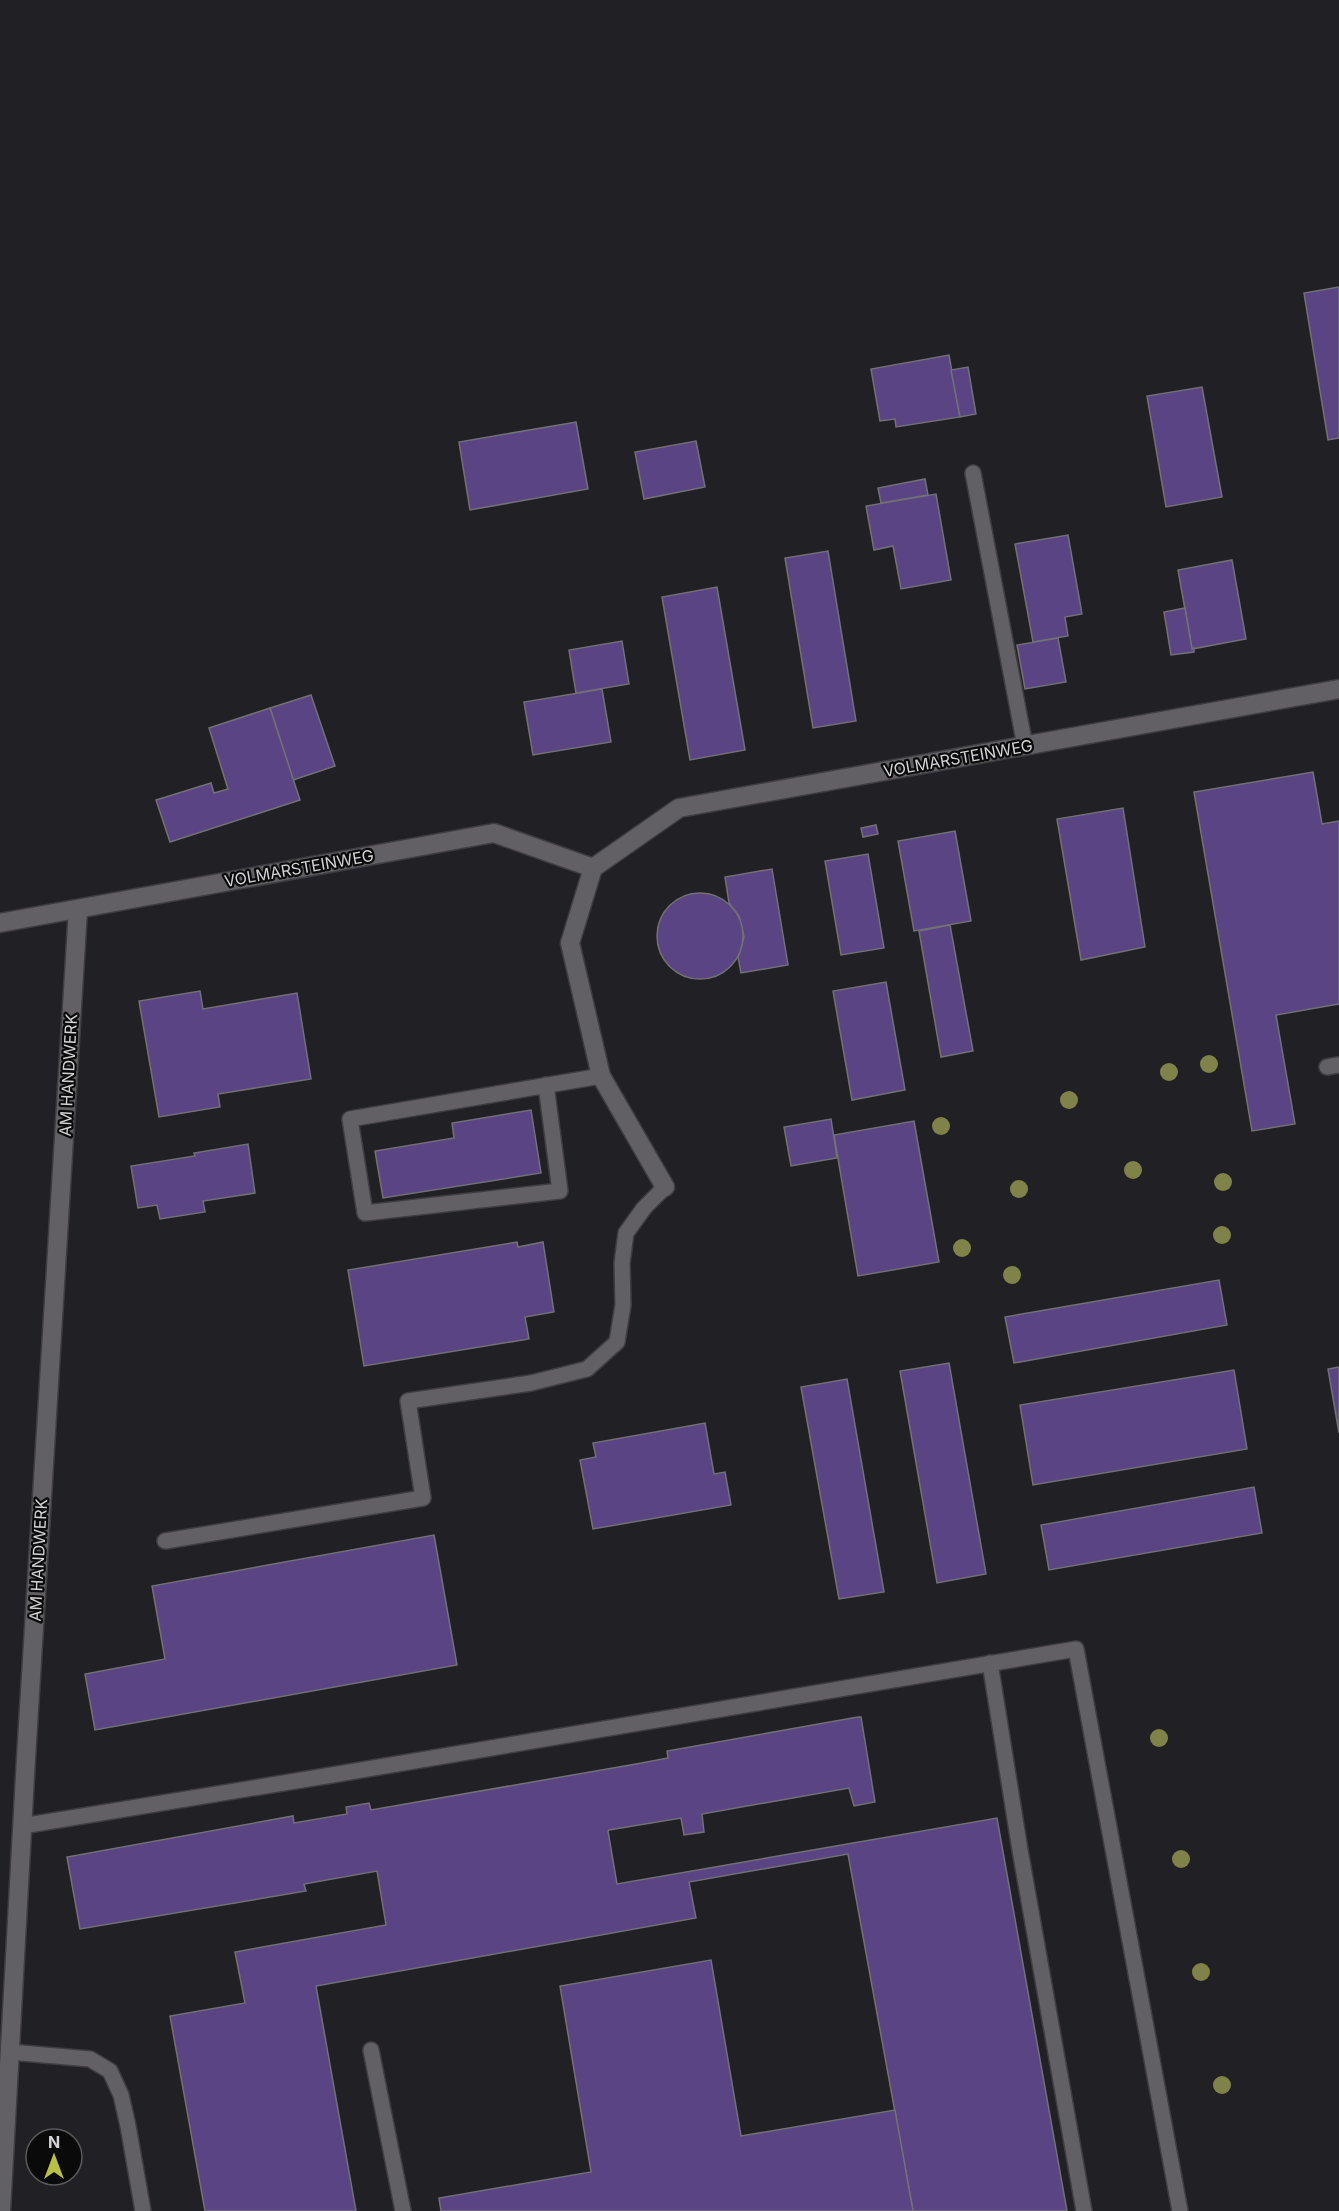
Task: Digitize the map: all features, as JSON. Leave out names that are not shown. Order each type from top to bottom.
[{"type":"street","name":"VOLMARSTEINWEG","points":[[0,922],[494,833],[593,868],[679,808],[1339,689]]},
{"type":"street","points":[[593,868],[570,943],[601,1076],[665,1187]]},
{"type":"street","name":"AM HANDWERK","points":[[1,2211],[78,909]]},
{"type":"lane","points":[[973,473],[1026,746]]},
{"type":"lane","points":[[546,1085],[560,1191],[365,1213],[350,1119],[546,1085],[601,1076]]},
{"type":"lane","points":[[165,1541],[423,1498],[408,1401],[531,1383],[587,1369],[617,1342],[623,1305],[622,1263],[626,1233],[665,1187]]},
{"type":"lane","points":[[22,1826],[1076,1649],[1180,2211]]},
{"type":"lane","points":[[990,1663],[1020,1850],[1084,2211]]},
{"type":"lane","points":[[371,2050],[403,2211]]},
{"type":"lane","points":[[10,2052],[90,2059],[110,2071],[121,2095],[143,2211]]},
{"type":"building","points":[[1339,287],[1339,438],[1328,440],[1304,293]]},
{"type":"building","points":[[949,355],[960,417],[896,427],[895,419],[880,421],[871,369]]},
{"type":"building","points":[[968,367],[976,414],[960,417],[951,370]]},
{"type":"building","points":[[1202,387],[1222,497],[1166,507],[1147,396]]},
{"type":"building","points":[[576,422],[588,489],[470,510],[459,442]]},
{"type":"building","points":[[696,441],[705,487],[644,499],[635,452]]},
{"type":"building","points":[[925,479],[928,495],[881,503],[878,488]]},
{"type":"building","points":[[936,494],[951,580],[901,589],[893,546],[874,550],[866,506]]},
{"type":"building","points":[[1068,535],[1082,614],[1065,617],[1068,636],[1033,642],[1015,544]]},
{"type":"building","points":[[828,551],[856,721],[813,728],[785,558]]},
{"type":"building","points":[[1232,560],[1246,639],[1192,649],[1178,570]]},
{"type":"building","points":[[717,587],[745,750],[690,760],[662,597]]},
{"type":"building","points":[[1185,608],[1194,652],[1171,655],[1164,612]]},
{"type":"building","points":[[1058,638],[1066,682],[1025,689],[1017,645]]},
{"type":"building","points":[[622,641],[629,684],[576,693],[569,650]]},
{"type":"building","points":[[602,689],[611,742],[533,755],[524,702]]},
{"type":"building","points":[[311,695],[335,766],[293,780],[270,708]]},
{"type":"building","points":[[270,708],[300,800],[170,842],[156,800],[211,783],[214,793],[228,789],[209,728]]},
{"type":"building","points":[[1313,772],[1322,824],[1339,821],[1339,1004],[1276,1015],[1295,1124],[1252,1131],[1194,792]]},
{"type":"building","points":[[1123,808],[1145,947],[1081,960],[1057,819]]},
{"type":"building","points":[[876,825],[878,834],[863,837],[861,828]]},
{"type":"building","points":[[955,831],[971,921],[914,931],[898,841]]},
{"type":"building","points":[[868,854],[884,948],[841,955],[825,861]]},
{"type":"building","points":[[772,869],[788,965],[741,973],[738,957],[744,937],[739,916],[729,903],[725,877]]},
{"type":"building","points":[[700,893],[724,900],[736,912],[743,936],[736,960],[724,972],[700,979],[676,972],[664,960],[657,936],[664,912],[676,900]]},
{"type":"building","points":[[950,925],[973,1051],[941,1057],[919,931]]},
{"type":"building","points":[[886,982],[905,1090],[852,1100],[833,991]]},
{"type":"building","points":[[200,991],[203,1009],[297,993],[311,1079],[218,1094],[220,1107],[159,1117],[139,1001]]},
{"type":"building","points":[[531,1110],[541,1173],[383,1198],[375,1151],[454,1138],[452,1123]]},
{"type":"building","points":[[831,1119],[837,1158],[791,1166],[784,1127]]},
{"type":"building","points":[[914,1121],[939,1262],[858,1276],[834,1135]]},
{"type":"building","points":[[248,1144],[255,1193],[203,1201],[205,1212],[160,1219],[157,1205],[138,1208],[131,1166],[195,1156],[194,1153]]},
{"type":"building","points":[[517,1242],[518,1247],[543,1242],[554,1312],[525,1317],[529,1339],[364,1366],[348,1270]]},
{"type":"building","points":[[1219,1280],[1227,1325],[1014,1363],[1005,1317]]},
{"type":"building","points":[[949,1363],[986,1574],[937,1583],[900,1371]]},
{"type":"building","points":[[1339,1367],[1339,1433],[1328,1369]]},
{"type":"building","points":[[1234,1370],[1247,1449],[1033,1485],[1020,1405]]},
{"type":"building","points":[[847,1379],[884,1592],[839,1599],[801,1387]]},
{"type":"building","points":[[705,1423],[714,1474],[725,1472],[731,1505],[593,1529],[580,1460],[596,1457],[593,1443]]},
{"type":"building","points":[[1254,1487],[1262,1533],[1049,1570],[1041,1525]]},
{"type":"building","points":[[434,1535],[457,1665],[95,1730],[85,1674],[165,1659],[152,1586]]},
{"type":"building","points":[[861,1717],[875,1802],[854,1806],[849,1788],[702,1814],[704,1832],[684,1835],[681,1818],[609,1830],[617,1884],[997,1818],[1067,2211],[913,2211],[848,1854],[689,1882],[696,1918],[316,1986],[356,2211],[205,2211],[170,2016],[245,2003],[235,1952],[386,1925],[377,1871],[304,1884],[306,1891],[80,1929],[67,1857],[293,1816],[294,1823],[347,1814],[346,1807],[369,1803],[371,1810],[636,1764],[668,1758],[667,1751]]},
{"type":"building","points":[[711,1960],[741,2136],[895,2110],[913,2211],[441,2211],[439,2198],[591,2172],[560,1986]]}]
